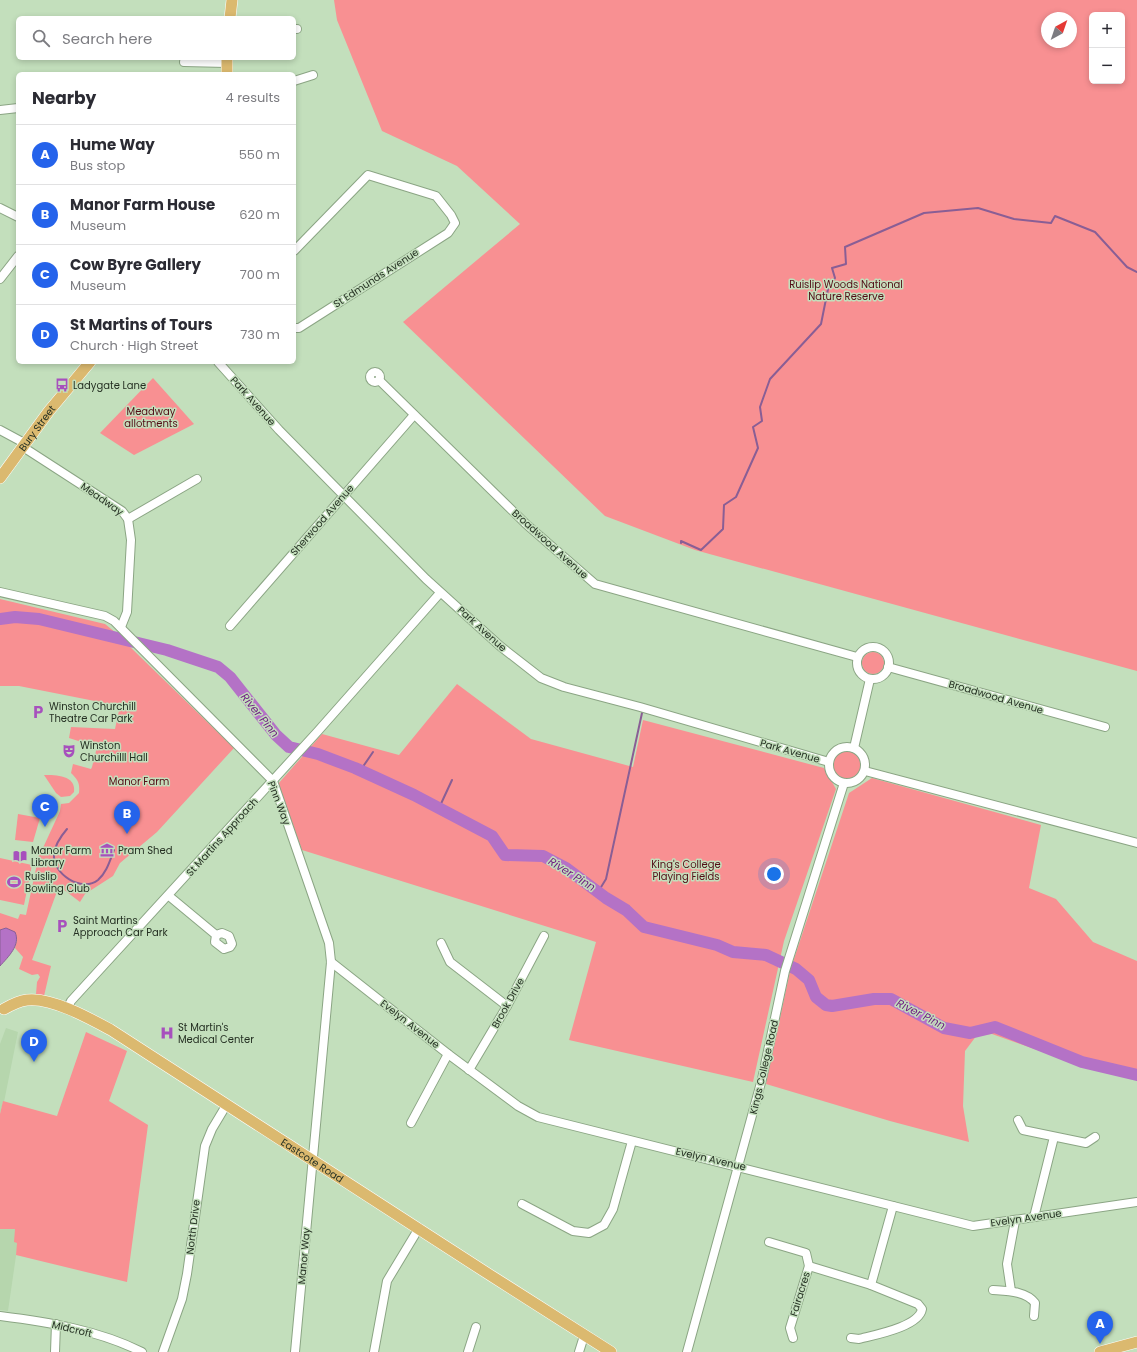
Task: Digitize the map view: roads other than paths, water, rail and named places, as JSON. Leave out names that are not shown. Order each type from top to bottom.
[{"type":"main road","points":[[230,16],[232,0]]},
{"type":"main road","name":"Bury Street","points":[[0,478],[69,386],[88,364]]},
{"type":"main road","name":"Eastcote Road","points":[[2,1007],[21,1001],[35,1000],[67,1009],[124,1037],[584,1336],[611,1352]]},
{"type":"main road","points":[[0,1020],[2,1007]]},
{"type":"main road","points":[[1100,1352],[1137,1342]]},
{"type":"street","points":[[184,62],[227,65]]},
{"type":"street","points":[[296,80],[314,73]]},
{"type":"street","points":[[0,110],[16,108]]},
{"type":"street","name":"St Edmunds Avenue","points":[[296,249],[368,175],[436,196],[451,215],[455,223],[448,233],[299,328],[296,328]]},
{"type":"street","points":[[0,208],[16,216]]},
{"type":"street","points":[[0,279],[16,259]]},
{"type":"street","name":"Park Avenue","points":[[220,364],[279,430],[440,593],[500,646],[541,678],[564,687],[640,707],[829,762]]},
{"type":"street","name":"Broadwood Avenue","points":[[379,380],[526,524],[594,584],[857,657]]},
{"type":"street","name":"Sherwood Avenue","points":[[230,626],[414,415]]},
{"type":"street","points":[[0,430],[24,445]]},
{"type":"street","name":"Meadway","points":[[24,445],[122,511],[128,519],[131,540],[127,612],[123,630]]},
{"type":"street","points":[[128,519],[197,479]]},
{"type":"street","name":"Pinn Way","points":[[0,592],[105,616],[114,621],[272,781],[328,943],[331,962],[312,1160]]},
{"type":"street","name":"St Martins Approach","points":[[67,1009],[71,1001],[169,896],[311,739],[440,593]]},
{"type":"street","points":[[878,647],[887,654],[888,667],[881,677],[870,679],[860,673],[857,668],[857,657],[866,648],[878,647]]},
{"type":"street","name":"Broadwood Avenue","points":[[888,667],[1105,727]]},
{"type":"street","points":[[854,748],[870,679]]},
{"type":"street","points":[[848,746],[854,748],[862,754],[865,760],[865,771],[857,781],[844,783],[834,778],[830,773],[829,762],[834,752],[848,746]]},
{"type":"street","points":[[865,771],[1137,843]]},
{"type":"street","name":"Kings College Road","points":[[687,1352],[762,1079],[784,971],[844,783]]},
{"type":"street","points":[[169,896],[216,935]]},
{"type":"street","name":"Brook Drive","points":[[469,1070],[507,1006],[544,936]]},
{"type":"street","points":[[441,943],[450,962],[507,1006]]},
{"type":"street","name":"Evelyn Avenue","points":[[331,962],[469,1070],[518,1106],[538,1117],[739,1166],[973,1226],[1137,1202]]},
{"type":"street","points":[[411,1122],[448,1054]]},
{"type":"street","name":"North Drive","points":[[163,1352],[175,1322],[186,1280],[205,1146],[212,1129],[227,1104]]},
{"type":"street","points":[[1018,1120],[1023,1130],[1054,1137],[1086,1143],[1095,1137]]},
{"type":"street","points":[[1034,1217],[1054,1137]]},
{"type":"street","points":[[522,1204],[573,1231],[589,1233],[604,1225],[613,1209],[632,1141]]},
{"type":"street","name":"Manor Way","points":[[295,1352],[312,1160]]},
{"type":"street","points":[[871,1285],[893,1206]]},
{"type":"street","points":[[1011,1292],[1007,1264],[1015,1221]]},
{"type":"street","points":[[374,1352],[387,1281],[419,1228]]},
{"type":"street","points":[[769,1242],[806,1253],[809,1266]]},
{"type":"street","name":"Fairacres","points":[[793,1338],[790,1328],[809,1266],[871,1285],[918,1304],[922,1312],[907,1324],[859,1339],[851,1338]]},
{"type":"street","points":[[993,1290],[1023,1294],[1033,1300],[1036,1306],[1034,1316]]},
{"type":"street","name":"Midcroft","points":[[0,1316],[56,1324],[116,1341],[142,1352]]},
{"type":"street","points":[[55,1352],[56,1324]]},
{"type":"street","points":[[468,1352],[476,1326]]},
{"type":"street","points":[[579,1352],[584,1336]]},
{"type":"waterway","points":[[681,543],[681,541],[701,550],[723,529],[724,505],[736,497],[758,448],[753,427],[762,421],[760,407],[770,379],[821,324],[828,289],[835,278],[832,268],[846,264],[845,247],[924,213],[978,208],[1014,219],[1051,223],[1055,216],[1095,232],[1127,267],[1137,272]]},
{"type":"waterway","name":"River Pinn","points":[[0,619],[15,617],[39,619],[167,650],[218,667],[230,677],[276,735],[289,747],[318,754],[355,768],[414,795],[492,836],[505,855],[543,856],[566,868],[606,898],[626,910],[644,927],[717,945],[733,952],[766,955],[796,969],[809,980],[816,997],[826,1005],[832,1006],[874,999],[891,999],[944,1028],[970,1033],[995,1027],[1082,1062],[1137,1075]]},
{"type":"waterway","points":[[598,892],[606,879],[642,713]]},
{"type":"waterway","points":[[360,771],[373,752]]},
{"type":"waterway","points":[[439,808],[452,780]]},
{"type":"waterway","points":[[67,829],[56,847],[54,854],[55,861],[63,874],[77,883],[84,884],[98,880],[106,870],[114,850]]},
{"type":"place","name":"Ladygate Lane","points":[[62,385]]},
{"type":"place","name":"Winston Churchill Theatre Car Park","points":[[38,712]]},
{"type":"place","name":"Winston Churchilll Hall","points":[[69,751]]},
{"type":"place","name":"Cow Byre Gallery","points":[[45,827]]},
{"type":"place","name":"Manor Farm House","points":[[127,834]]},
{"type":"place","name":"Pram Shed","points":[[107,850]]},
{"type":"place","name":"Manor Farm Library","points":[[20,856]]},
{"type":"place","name":"Ruislip Bowling Club","points":[[14,882]]},
{"type":"place","name":"Saint Martins Approach Car Park","points":[[62,926]]},
{"type":"place","name":"St Martin's Medical Center","points":[[167,1033]]},
{"type":"place","name":"St Martins of Tours","points":[[34,1062]]},
{"type":"place","name":"Hume Way","points":[[1100,1344]]},
{"type":"park label","name":"Ruislip Woods National Nature Reserve","points":[[846,290]]},
{"type":"park label","name":"Meadway allotments","points":[[151,416]]},
{"type":"park label","name":"Manor Farm","points":[[139,781]]},
{"type":"park label","name":"King's College Playing Fields","points":[[686,870]]}]
